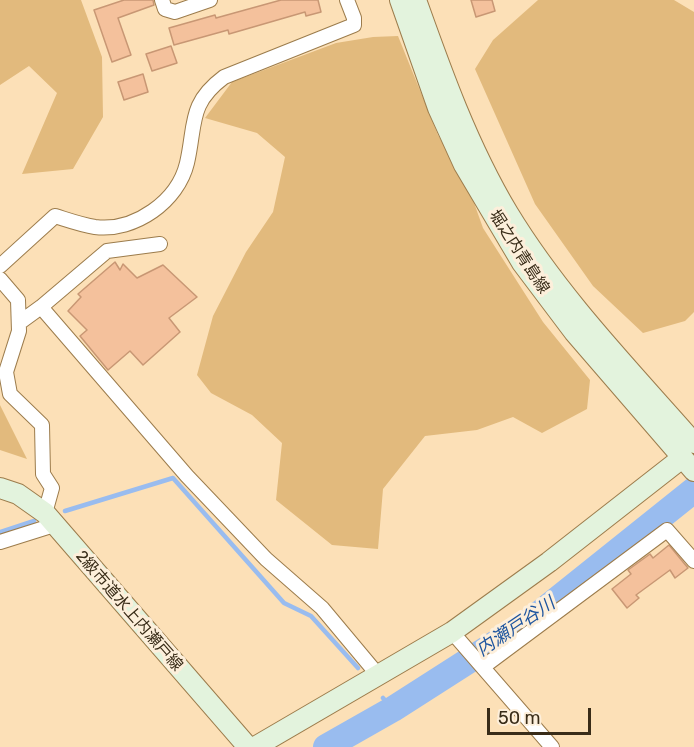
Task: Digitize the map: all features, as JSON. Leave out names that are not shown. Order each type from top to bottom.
[{"type":"main road","name":"堀之内青島線","points":[[400,0],[438,108],[464,165],[522,263],[574,332],[691,455]]},
{"type":"main road","name":"堀之内青島線","points":[[416,0],[444,81],[472,145],[508,212],[537,258],[691,455]]},
{"type":"main road","points":[[255,747],[378,675],[457,639],[549,562],[691,455]]},
{"type":"main road","name":"2級市道水上内瀬戸線","points":[[0,488],[18,494],[49,519],[248,747]]},
{"type":"street","points":[[162,0],[165,9],[175,12],[210,0]]},
{"type":"street","points":[[0,266],[55,216],[97,227],[120,225],[140,219],[160,206],[178,185],[187,164],[193,120],[200,102],[210,87],[224,77],[354,25],[354,18],[347,0]]},
{"type":"street","points":[[19,323],[107,251],[160,244]]},
{"type":"street","points":[[0,279],[18,300],[20,331],[6,372],[10,394],[42,425],[43,474],[52,488],[49,519],[0,542]]},
{"type":"street","points":[[40,307],[187,476],[266,560],[322,608],[378,675]]},
{"type":"street","points":[[483,667],[668,530],[694,561]]},
{"type":"street","points":[[457,639],[552,747]]},
{"type":"shaded area","points":[[0,0],[81,0],[102,57],[103,117],[73,169],[22,174],[57,93],[29,66],[0,85]]},
{"type":"shaded area","points":[[538,0],[674,0],[694,12],[694,312],[685,321],[643,333],[593,286],[535,204],[475,69],[493,40]]},
{"type":"shaded area","points":[[398,36],[438,135],[468,186],[483,228],[543,322],[590,380],[587,409],[542,433],[513,417],[477,430],[425,436],[383,489],[378,549],[332,545],[276,500],[282,443],[252,415],[211,393],[197,375],[213,316],[246,252],[273,212],[285,157],[257,133],[205,118],[232,82],[336,43],[373,37]]},
{"type":"shaded area","points":[[0,405],[27,459],[0,450]]},
{"type":"building","points":[[124,0],[153,0],[154,5],[118,18],[131,55],[112,62],[94,10]]},
{"type":"building","points":[[281,0],[318,0],[321,12],[306,16],[305,12],[229,34],[228,30],[174,45],[169,28]]},
{"type":"building","points":[[471,0],[492,0],[495,11],[476,17]]},
{"type":"building","points":[[171,46],[177,63],[152,71],[146,54]]},
{"type":"building","points":[[143,74],[148,92],[124,100],[118,82]]},
{"type":"building","points":[[115,262],[120,270],[123,264],[137,278],[163,265],[197,297],[169,318],[180,332],[143,365],[130,351],[108,370],[80,336],[87,330],[68,311],[81,297],[78,294]]},
{"type":"building","points":[[669,545],[688,568],[675,578],[670,570],[636,595],[639,598],[627,608],[612,589],[631,574],[628,570],[650,554],[653,558]]},
{"type":"waterway","points":[[65,511],[173,478],[284,603],[311,616],[358,668]]},
{"type":"waterway","name":"内瀬戸谷川","points":[[326,747],[393,709],[529,622],[694,490]]},
{"type":"waterway","points":[[0,532],[34,521]]},
{"type":"waterway","points":[[383,698],[393,709]]}]
